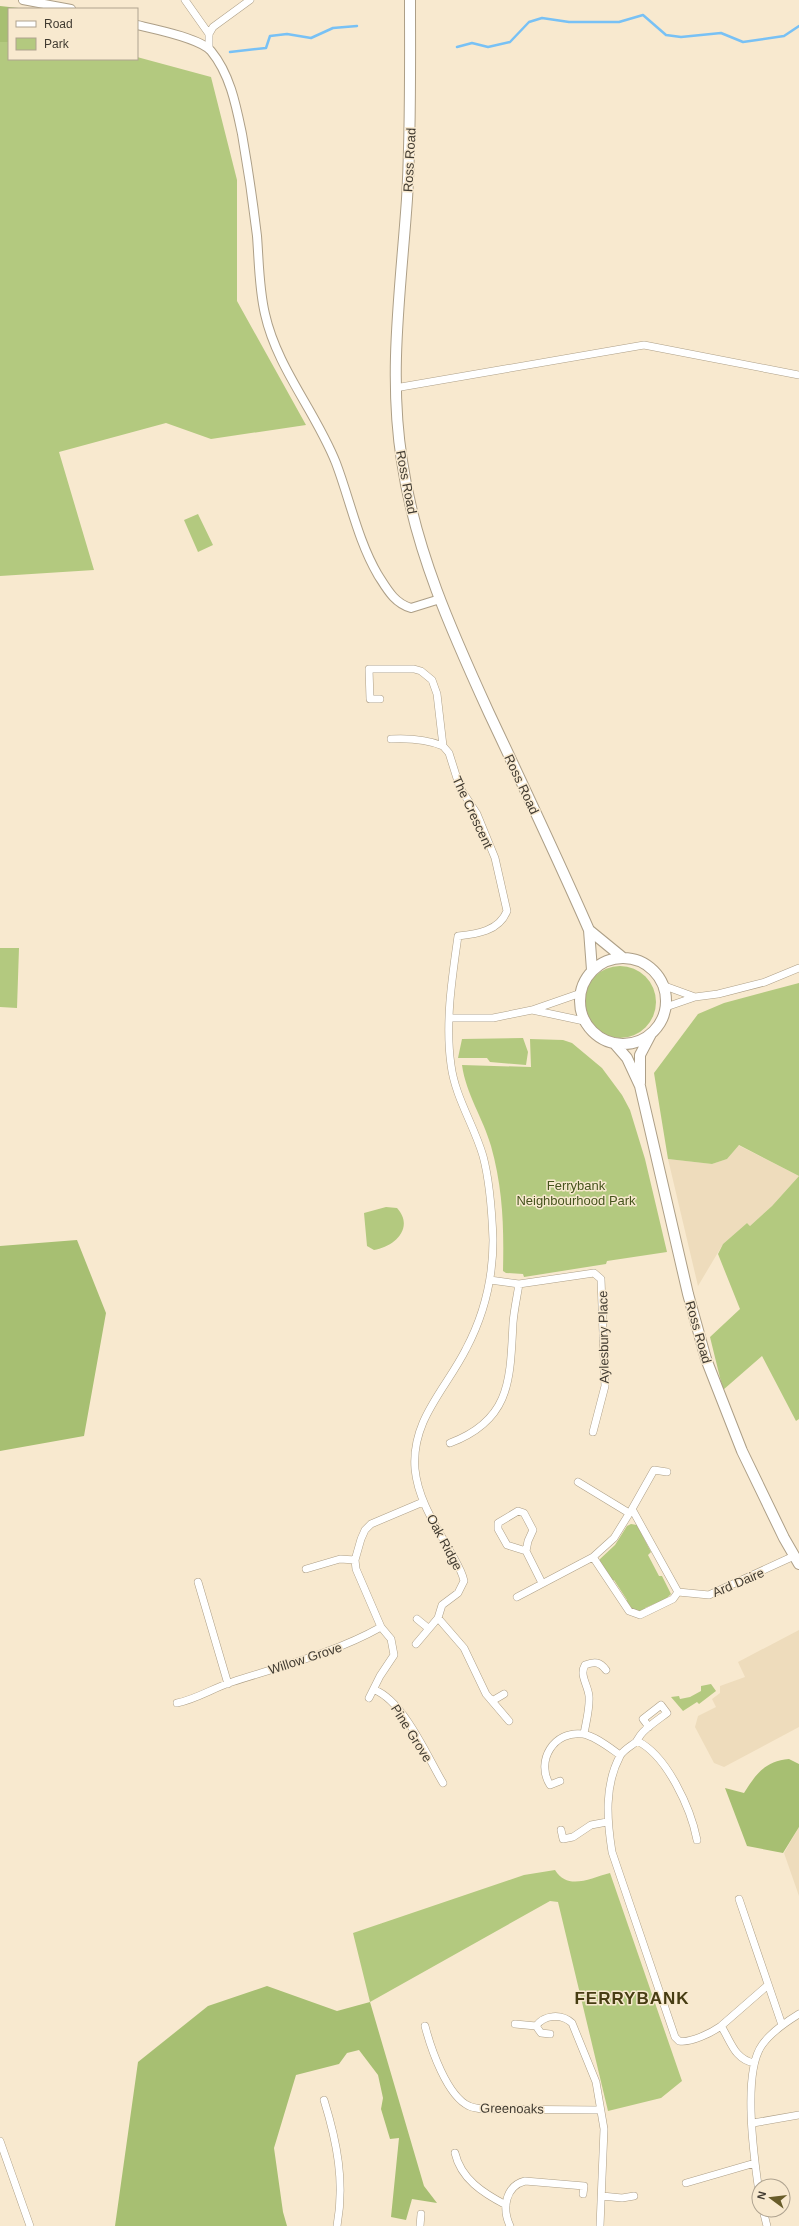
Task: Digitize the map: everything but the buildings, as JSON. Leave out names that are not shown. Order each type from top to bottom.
[{"type":"main road","name":"Ross Road","points":[[410,0],[410,128],[395,344],[397,426],[409,500],[423,552],[440,599],[481,694],[589,930]]},
{"type":"main road","points":[[589,930],[622,958]]},
{"type":"main road","points":[[589,930],[592,970]]},
{"type":"main road","points":[[640,1086],[640,1055],[651,1034],[660,1023],[666,1007],[665,990],[659,977],[647,965],[637,960],[622,958],[605,962],[592,970],[586,979],[581,993],[580,1004],[584,1021],[600,1037],[614,1043],[633,1043],[651,1034]]},
{"type":"main road","points":[[614,1043],[627,1058],[640,1086]]},
{"type":"main road","name":"Ross Road","points":[[640,1086],[688,1294],[706,1359],[742,1451],[797,1560]]},
{"type":"street","points":[[23,0],[66,8]]},
{"type":"street","points":[[185,0],[210,34]]},
{"type":"street","points":[[209,49],[210,34],[213,26],[250,0]]},
{"type":"street","points":[[138,25],[184,38],[209,49],[223,69],[239,121],[252,201],[263,300],[271,333],[296,388],[336,462],[370,558],[396,602],[411,608],[440,599]]},
{"type":"street","points":[[395,388],[644,345],[799,375]]},
{"type":"street","name":"The Crescent","points":[[380,699],[370,699],[369,669],[414,669],[428,675],[437,694],[443,746],[449,753],[460,788],[477,814],[494,858],[506,903],[507,911],[504,918],[490,930],[481,933],[458,936],[452,978],[450,1018]]},
{"type":"street","points":[[391,739],[407,738],[430,741],[443,746]]},
{"type":"street","points":[[666,1007],[695,997],[718,994],[765,982],[799,968]]},
{"type":"street","points":[[662,985],[695,997]]},
{"type":"street","points":[[424,1502],[418,1489],[415,1468],[416,1449],[421,1422],[449,1379],[473,1336],[484,1307],[490,1280],[492,1223],[489,1193],[483,1156],[456,1087],[451,1065],[450,1018],[493,1018],[532,1010],[581,993]]},
{"type":"street","points":[[532,1010],[584,1021]]},
{"type":"street","name":"Aylesbury Place","points":[[490,1280],[519,1284],[557,1280],[594,1273],[601,1279],[605,1386],[593,1432]]},
{"type":"street","points":[[450,1443],[474,1431],[489,1420],[502,1400],[511,1373],[514,1321],[519,1284]]},
{"type":"street","points":[[517,1597],[593,1557],[614,1538],[654,1470],[666,1472]]},
{"type":"street","points":[[578,1482],[630,1511],[678,1592],[672,1599],[640,1615],[634,1614],[629,1611],[593,1557]]},
{"type":"street","name":"Oak Ridge","points":[[355,1560],[365,1530],[371,1524],[424,1502],[464,1581],[458,1593],[442,1605],[438,1618],[416,1644]]},
{"type":"street","points":[[526,1551],[507,1545],[498,1529],[498,1523],[518,1511],[524,1513],[533,1530],[528,1541],[526,1551],[542,1583]]},
{"type":"street","points":[[306,1569],[340,1559],[355,1560],[364,1591],[381,1628],[391,1639],[394,1655],[376,1682],[375,1690],[369,1698]]},
{"type":"street","name":"Ard Daire","points":[[678,1592],[709,1595],[797,1560]]},
{"type":"street","points":[[198,1582],[228,1684]]},
{"type":"street","points":[[438,1618],[464,1648],[486,1694],[509,1721]]},
{"type":"street","points":[[417,1619],[428,1628]]},
{"type":"street","name":"Willow Grove","points":[[178,1703],[194,1699],[228,1684],[358,1640],[381,1628]]},
{"type":"street","points":[[584,1734],[589,1698],[583,1676],[583,1669],[585,1665],[596,1662],[602,1664],[606,1670]]},
{"type":"street","name":"Pine Grove","points":[[375,1690],[384,1693],[401,1711],[443,1782]]},
{"type":"street","points":[[492,1701],[504,1694]]},
{"type":"street","points":[[649,1727],[642,1733],[637,1741],[620,1755],[611,1780],[608,1797],[607,1822],[612,1852],[675,2038],[679,2041],[686,2041],[710,2033],[721,2026],[768,1985]]},
{"type":"street","points":[[560,1781],[550,1785],[546,1779],[544,1765],[549,1749],[559,1738],[571,1734],[584,1734],[620,1755]]},
{"type":"street","points":[[637,1741],[651,1749],[674,1782],[693,1822],[697,1840]]},
{"type":"street","points":[[561,1830],[564,1839],[573,1837],[591,1825],[607,1822]]},
{"type":"street","points":[[739,1899],[782,2025]]},
{"type":"street","points":[[757,2178],[753,2123],[752,2084],[754,2064],[762,2045],[782,2025],[799,2014]]},
{"type":"street","points":[[536,2026],[540,2021],[558,2016],[566,2018],[572,2023],[596,2082],[604,2129],[600,2226]]},
{"type":"street","points":[[515,2024],[536,2026]]},
{"type":"street","name":"Greenoaks","points":[[425,2026],[440,2067],[449,2084],[462,2101],[470,2107],[482,2109],[600,2110]]},
{"type":"street","points":[[536,2026],[541,2034],[550,2034]]},
{"type":"street","points":[[721,2026],[738,2055],[744,2060],[754,2064]]},
{"type":"street","points":[[324,2100],[334,2133],[340,2162],[341,2205],[337,2226]]},
{"type":"street","points":[[753,2123],[799,2115]]},
{"type":"street","points":[[0,2141],[30,2226]]},
{"type":"street","points":[[455,2153],[458,2165],[464,2175],[491,2197],[506,2205]]},
{"type":"street","points":[[686,2182],[755,2163]]},
{"type":"street","points":[[510,2226],[507,2219],[506,2205],[511,2187],[516,2183],[525,2181],[584,2186],[583,2194]]},
{"type":"street","points":[[602,2196],[622,2198],[634,2196]]},
{"type":"street","points":[[420,2226],[421,2214]]},
{"type":"shaded area","points":[[738,1145],[799,1176],[772,1206],[750,1226],[747,1223],[723,1244],[698,1286],[668,1159],[712,1164],[727,1159]]},
{"type":"shaded area","points":[[799,1630],[799,1727],[724,1767],[714,1763],[695,1727],[698,1716],[716,1707],[712,1699],[720,1693],[720,1686],[745,1677],[738,1662]]},
{"type":"shaded area","points":[[799,1827],[799,1896],[784,1853]]},
{"type":"green space","points":[[0,6],[19,8],[8,8],[8,42],[0,42]]},
{"type":"green space","points":[[0,42],[8,42],[8,60],[138,60],[138,57],[211,77],[237,180],[237,301],[306,425],[211,439],[166,423],[59,452],[94,570],[0,576]]},
{"type":"green space","points":[[198,514],[213,545],[198,552],[184,520]]},
{"type":"green space","points":[[0,948],[19,948],[17,1008],[0,1007]]},
{"type":"green space","points":[[620,966],[634,969],[646,976],[653,988],[656,1002],[653,1016],[646,1028],[634,1035],[620,1038],[606,1035],[594,1028],[587,1016],[584,1002],[587,988],[594,976],[606,969]]},
{"type":"green space","points":[[799,983],[799,1176],[739,1145],[727,1159],[712,1164],[668,1159],[654,1073],[698,1014],[724,1003]]},
{"type":"green space","points":[[523,1038],[528,1052],[526,1065],[490,1062],[487,1058],[458,1058],[462,1039]]},
{"type":"green space","name":"Ferrybank Neighbourhood Park","points":[[530,1039],[563,1040],[572,1043],[602,1068],[622,1095],[630,1110],[645,1159],[667,1252],[607,1261],[606,1264],[524,1277],[523,1274],[506,1273],[503,1271],[502,1208],[498,1177],[488,1136],[467,1086],[462,1065],[531,1067]]},
{"type":"green space","points":[[799,1176],[799,1419],[796,1421],[762,1356],[723,1390],[710,1337],[740,1309],[718,1254],[723,1244],[747,1223],[750,1226],[772,1206]]},
{"type":"green space","points":[[386,1207],[397,1208],[402,1215],[404,1223],[403,1229],[395,1241],[389,1245],[374,1250],[367,1246],[364,1213]]},
{"type":"green space","points":[[77,1240],[106,1313],[84,1436],[0,1451],[0,1246]]},
{"type":"green space","points":[[631,1524],[637,1525],[651,1552],[648,1555],[659,1576],[662,1576],[671,1594],[663,1602],[661,1601],[645,1608],[645,1611],[638,1612],[625,1602],[627,1600],[614,1580],[611,1581],[600,1563],[600,1559],[615,1545],[627,1526]]},
{"type":"green space","points":[[711,1684],[716,1691],[699,1704],[697,1702],[683,1711],[671,1697],[679,1696],[680,1699],[690,1697],[701,1691],[701,1686]]},
{"type":"green space","points":[[789,1759],[799,1764],[799,1827],[783,1853],[747,1846],[725,1788],[744,1793],[757,1774],[767,1766],[774,1762]]},
{"type":"green space","points":[[555,1870],[566,1880],[573,1881],[587,1880],[610,1873],[682,2081],[661,2098],[608,2111],[558,1902],[550,1901],[370,2002],[353,1933],[524,1875]]},
{"type":"green space","points":[[267,1986],[337,2011],[370,2002],[424,2186],[437,2203],[412,2199],[406,2220],[391,2217],[399,2138],[390,2139],[381,2109],[383,2098],[378,2075],[359,2050],[347,2053],[339,2064],[296,2075],[274,2148],[283,2212],[287,2226],[115,2226],[138,2062],[208,2006]]},
{"type":"waterway","points":[[457,47],[472,43],[488,47],[510,42],[529,22],[542,18],[569,22],[619,22],[643,15],[666,35],[681,37],[721,33],[743,42],[784,36],[799,26]]},
{"type":"waterway","points":[[230,52],[266,48],[270,36],[287,34],[311,38],[333,28],[357,26]]},
{"type":"district","name":"FERRYBANK","points":[[632,1998]]}]
